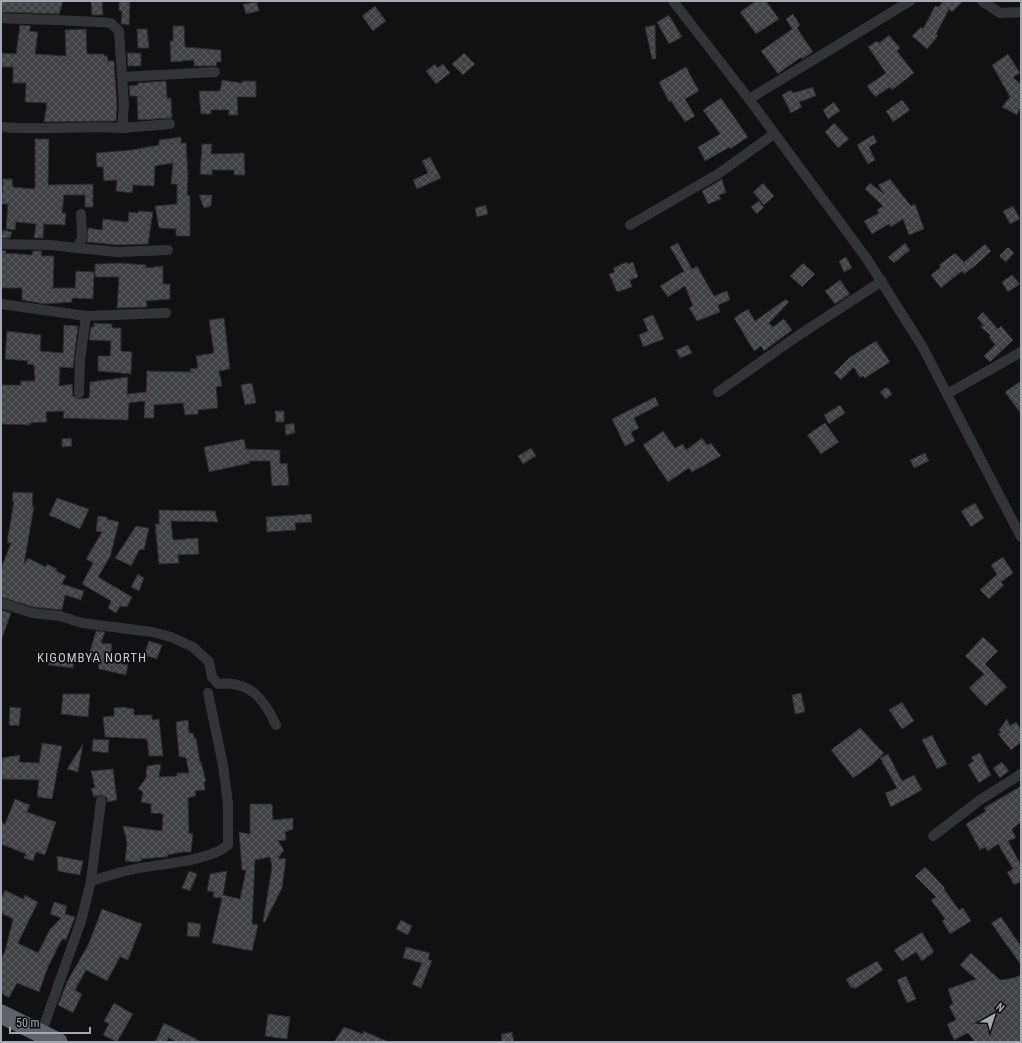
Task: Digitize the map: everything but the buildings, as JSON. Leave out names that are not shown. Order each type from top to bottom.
[{"type":"highway","points":[[1,1014],[58,1042]]},
{"type":"street","points":[[673,1],[749,99],[882,281],[922,346],[1021,537]]},
{"type":"street","points":[[749,99],[910,1]]},
{"type":"street","points":[[982,1],[1000,13],[1021,12]]},
{"type":"street","points":[[1,18],[111,23],[119,31],[124,105],[122,128]]},
{"type":"street","points":[[122,77],[215,72]]},
{"type":"street","points":[[1,127],[33,129],[103,127],[122,128],[170,124]]},
{"type":"street","points":[[630,225],[718,174],[774,134]]},
{"type":"street","points":[[77,248],[82,238],[81,214]]},
{"type":"street","points":[[1,244],[50,245],[118,252],[168,250]]},
{"type":"street","points":[[718,392],[799,335],[882,281]]},
{"type":"street","points":[[1,304],[86,316],[166,314]]},
{"type":"street","points":[[79,393],[80,360],[86,316]]},
{"type":"street","points":[[948,394],[1021,352]]},
{"type":"street","points":[[1,603],[32,613],[60,616],[82,623],[152,632],[171,637],[193,647],[209,662],[212,678],[218,684],[228,683],[255,692],[267,706],[276,725]]},
{"type":"street","points":[[91,880],[130,870],[184,860],[220,851],[228,845],[228,804],[223,765],[208,693]]},
{"type":"street","points":[[933,836],[980,800],[1021,774]]},
{"type":"street","points":[[41,1034],[75,942],[91,880],[100,801]]},
{"type":"district","name":"KIGOMBYA NORTH","points":[[92,657]]}]
